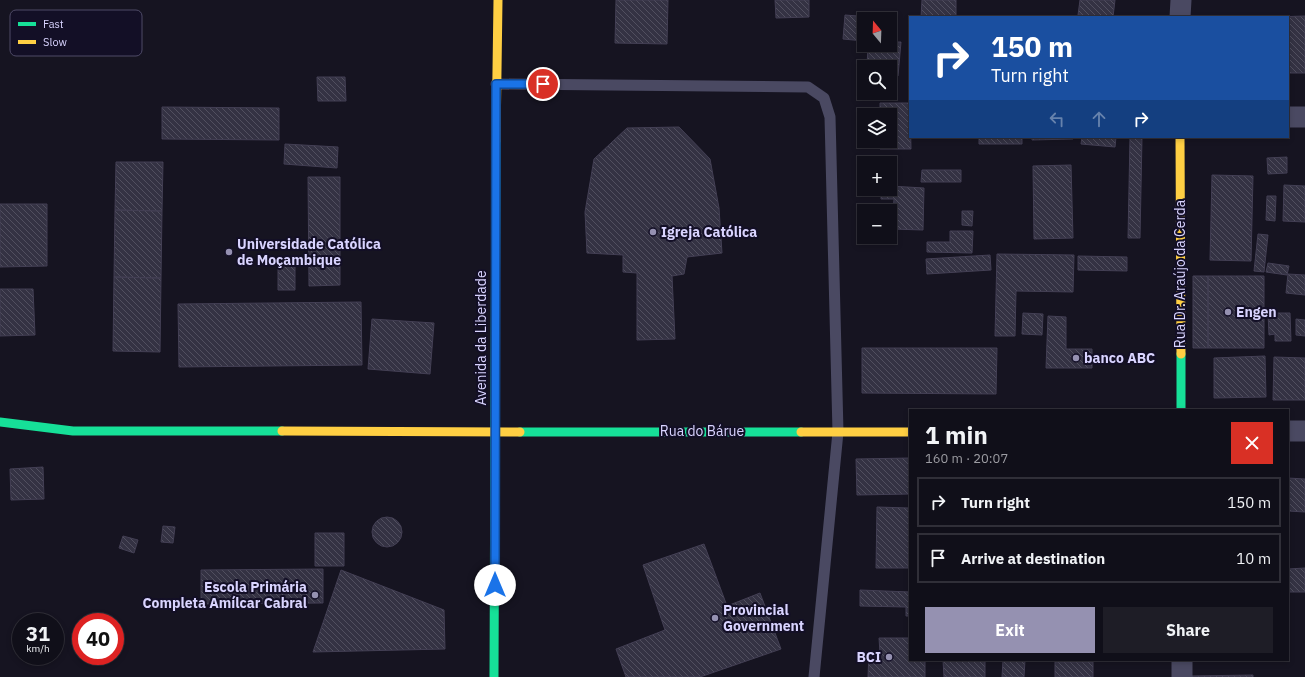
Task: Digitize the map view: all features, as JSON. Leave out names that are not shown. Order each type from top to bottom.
[{"type":"street","name":"Avenida da Liberdade","points":[[494,677],[496,84],[498,0]]},
{"type":"street","points":[[1180,0],[1180,16]]},
{"type":"street","points":[[1289,117],[1305,117]]},
{"type":"street","name":"Rua Dr. Araújo da Cerda","points":[[1180,138],[1181,409]]},
{"type":"street","name":"Rua do Bárue","points":[[0,422],[72,431],[909,432]]},
{"type":"street","points":[[1289,431],[1305,431]]},
{"type":"street","points":[[1182,661],[1182,677]]},
{"type":"lane","points":[[496,84],[808,87],[824,98],[830,117],[838,432],[814,677]]},
{"type":"building","points":[[616,0],[668,0],[667,44],[615,43]]},
{"type":"building","points":[[775,0],[809,0],[809,17],[776,18]]},
{"type":"building","points":[[922,0],[956,0],[956,16],[921,16]]},
{"type":"building","points":[[1080,0],[1115,0],[1113,16],[1078,15]]},
{"type":"building","points":[[845,15],[857,16],[857,40],[843,39]]},
{"type":"building","points":[[1289,16],[1305,16],[1305,73],[1289,73]]},
{"type":"building","points":[[897,42],[901,42],[898,76],[897,60],[867,60],[868,52],[897,52]]},
{"type":"building","points":[[317,77],[345,77],[346,101],[318,101]]},
{"type":"building","points":[[880,103],[909,103],[909,138],[911,138],[911,149],[880,149],[897,148],[897,108],[880,108]]},
{"type":"building","points":[[162,107],[279,108],[279,140],[162,139]]},
{"type":"building","name":"Igreja Católica","points":[[679,127],[710,159],[719,208],[722,253],[687,257],[684,274],[672,276],[675,339],[637,340],[637,273],[623,272],[623,255],[587,253],[585,212],[594,159],[627,128]]},
{"type":"building","points":[[979,138],[1022,138],[1022,144],[979,144]]},
{"type":"building","points":[[1032,138],[1073,138],[1073,139],[1032,140]]},
{"type":"building","points":[[1082,138],[1116,138],[1115,147],[1081,144]]},
{"type":"building","points":[[1130,138],[1142,138],[1140,238],[1128,238]]},
{"type":"building","points":[[285,144],[338,147],[337,168],[284,164]]},
{"type":"building","points":[[1287,157],[1287,173],[1268,174],[1267,158]]},
{"type":"building","points":[[116,162],[163,162],[162,211],[115,210]]},
{"type":"building","points":[[1071,165],[1073,238],[1034,239],[1033,166]]},
{"type":"building","points":[[922,170],[961,170],[961,182],[921,182]]},
{"type":"building","points":[[1212,175],[1253,176],[1251,261],[1210,260]]},
{"type":"building","points":[[308,177],[340,177],[340,285],[309,286]]},
{"type":"building","points":[[1284,185],[1305,186],[1305,222],[1283,221]]},
{"type":"building","points":[[897,186],[924,188],[923,230],[897,229],[897,204],[894,204],[894,199],[881,199],[881,196],[897,196]]},
{"type":"building","points":[[1267,196],[1276,196],[1275,221],[1266,220]]},
{"type":"building","points":[[0,204],[47,204],[47,266],[0,267]]},
{"type":"building","points":[[115,210],[162,211],[161,278],[114,277]]},
{"type":"building","points":[[962,211],[973,211],[972,226],[962,225]]},
{"type":"building","points":[[950,231],[973,231],[972,253],[927,252],[927,242],[950,242]]},
{"type":"building","points":[[1258,234],[1268,235],[1264,272],[1254,271]]},
{"type":"building","points":[[997,254],[1074,255],[1073,292],[1016,291],[1015,336],[995,336]]},
{"type":"building","points":[[990,255],[991,270],[927,274],[926,259]]},
{"type":"building","points":[[1078,256],[1127,257],[1127,271],[1078,270]]},
{"type":"building","points":[[278,261],[295,261],[295,290],[278,290]]},
{"type":"building","points":[[1268,263],[1289,266],[1287,275],[1266,272]]},
{"type":"building","points":[[1288,274],[1305,275],[1305,295],[1286,293]]},
{"type":"building","points":[[1193,276],[1208,276],[1208,348],[1193,348]]},
{"type":"building","points":[[1208,276],[1264,276],[1264,348],[1208,348]]},
{"type":"building","points":[[114,277],[161,278],[160,352],[113,351]]},
{"type":"building","points":[[0,289],[33,289],[35,335],[0,336]]},
{"type":"building","points":[[361,302],[362,365],[179,367],[178,304]]},
{"type":"building","points":[[1023,313],[1043,314],[1042,335],[1022,334]]},
{"type":"building","points":[[1268,313],[1290,313],[1291,341],[1275,341],[1275,334],[1269,335]]},
{"type":"building","points":[[1048,316],[1066,317],[1066,349],[1092,349],[1092,368],[1046,368]]},
{"type":"building","points":[[372,319],[434,323],[430,374],[368,369]]},
{"type":"building","points":[[1296,319],[1305,320],[1305,336],[1296,335]]},
{"type":"building","points":[[862,348],[997,348],[996,394],[862,393]]},
{"type":"building","points":[[1265,356],[1266,397],[1214,398],[1214,358]]},
{"type":"building","points":[[1274,357],[1305,358],[1305,400],[1273,400]]},
{"type":"building","points":[[909,458],[909,494],[857,495],[856,459]]},
{"type":"building","points":[[43,467],[44,499],[11,500],[10,469]]},
{"type":"building","points":[[1289,478],[1305,479],[1305,512],[1289,511]]},
{"type":"building","points":[[877,507],[909,508],[908,568],[876,568]]},
{"type":"building","points":[[387,517],[398,521],[402,532],[398,543],[387,547],[376,543],[372,532],[376,521]]},
{"type":"building","points":[[163,526],[175,527],[173,543],[161,542]]},
{"type":"building","points":[[315,533],[344,533],[344,566],[315,566]]},
{"type":"building","points":[[123,536],[138,540],[134,553],[119,548]]},
{"type":"building","name":"Provincial Government","points":[[704,544],[727,606],[760,593],[781,649],[700,677],[626,677],[616,649],[665,630],[643,565]]},
{"type":"building","points":[[1305,568],[1305,592],[1289,592],[1289,569]]},
{"type":"building","points":[[323,569],[323,603],[201,604],[201,570]]},
{"type":"building","points":[[341,570],[444,610],[445,649],[313,652]]},
{"type":"building","points":[[860,590],[909,592],[909,616],[906,616],[906,607],[860,606]]},
{"type":"building","name":"BCI","points":[[879,638],[909,638],[909,661],[925,661],[925,677],[868,677],[869,652],[880,653]]},
{"type":"building","points":[[943,661],[985,661],[985,677],[944,677]]},
{"type":"building","points":[[1003,661],[1025,661],[1024,677],[1002,677]]},
{"type":"building","points":[[1055,662],[1093,662],[1093,677],[1055,677]]},
{"type":"building","points":[[1253,675],[1253,677],[1189,677],[1189,676]]},
{"type":"traffic: fast","points":[[494,677],[496,141]]},
{"type":"traffic: fast","points":[[1181,354],[1181,409]]},
{"type":"traffic: fast","points":[[0,422],[73,431],[282,431]]},
{"type":"traffic: fast","points":[[520,432],[801,432]]},
{"type":"traffic: slow","points":[[496,141],[498,0]]},
{"type":"traffic: slow","points":[[1180,138],[1181,354]]},
{"type":"traffic: slow","points":[[282,431],[520,432]]},
{"type":"traffic: slow","points":[[801,432],[909,432]]},
{"type":"place","name":"Igreja Católica","points":[[653,232]]},
{"type":"place","name":"Universidade Católica de Moçambique","points":[[229,252]]},
{"type":"place","name":"Engen","points":[[1228,312]]},
{"type":"place","name":"banco ABC","points":[[1076,358]]},
{"type":"place","name":"Escola Primária Completa Amílcar Cabral","points":[[315,595]]},
{"type":"place","name":"Provincial Government","points":[[715,618]]},
{"type":"place","name":"BCI","points":[[889,657]]},
{"type":"route","points":[[495,585],[496,84],[543,84]]}]
